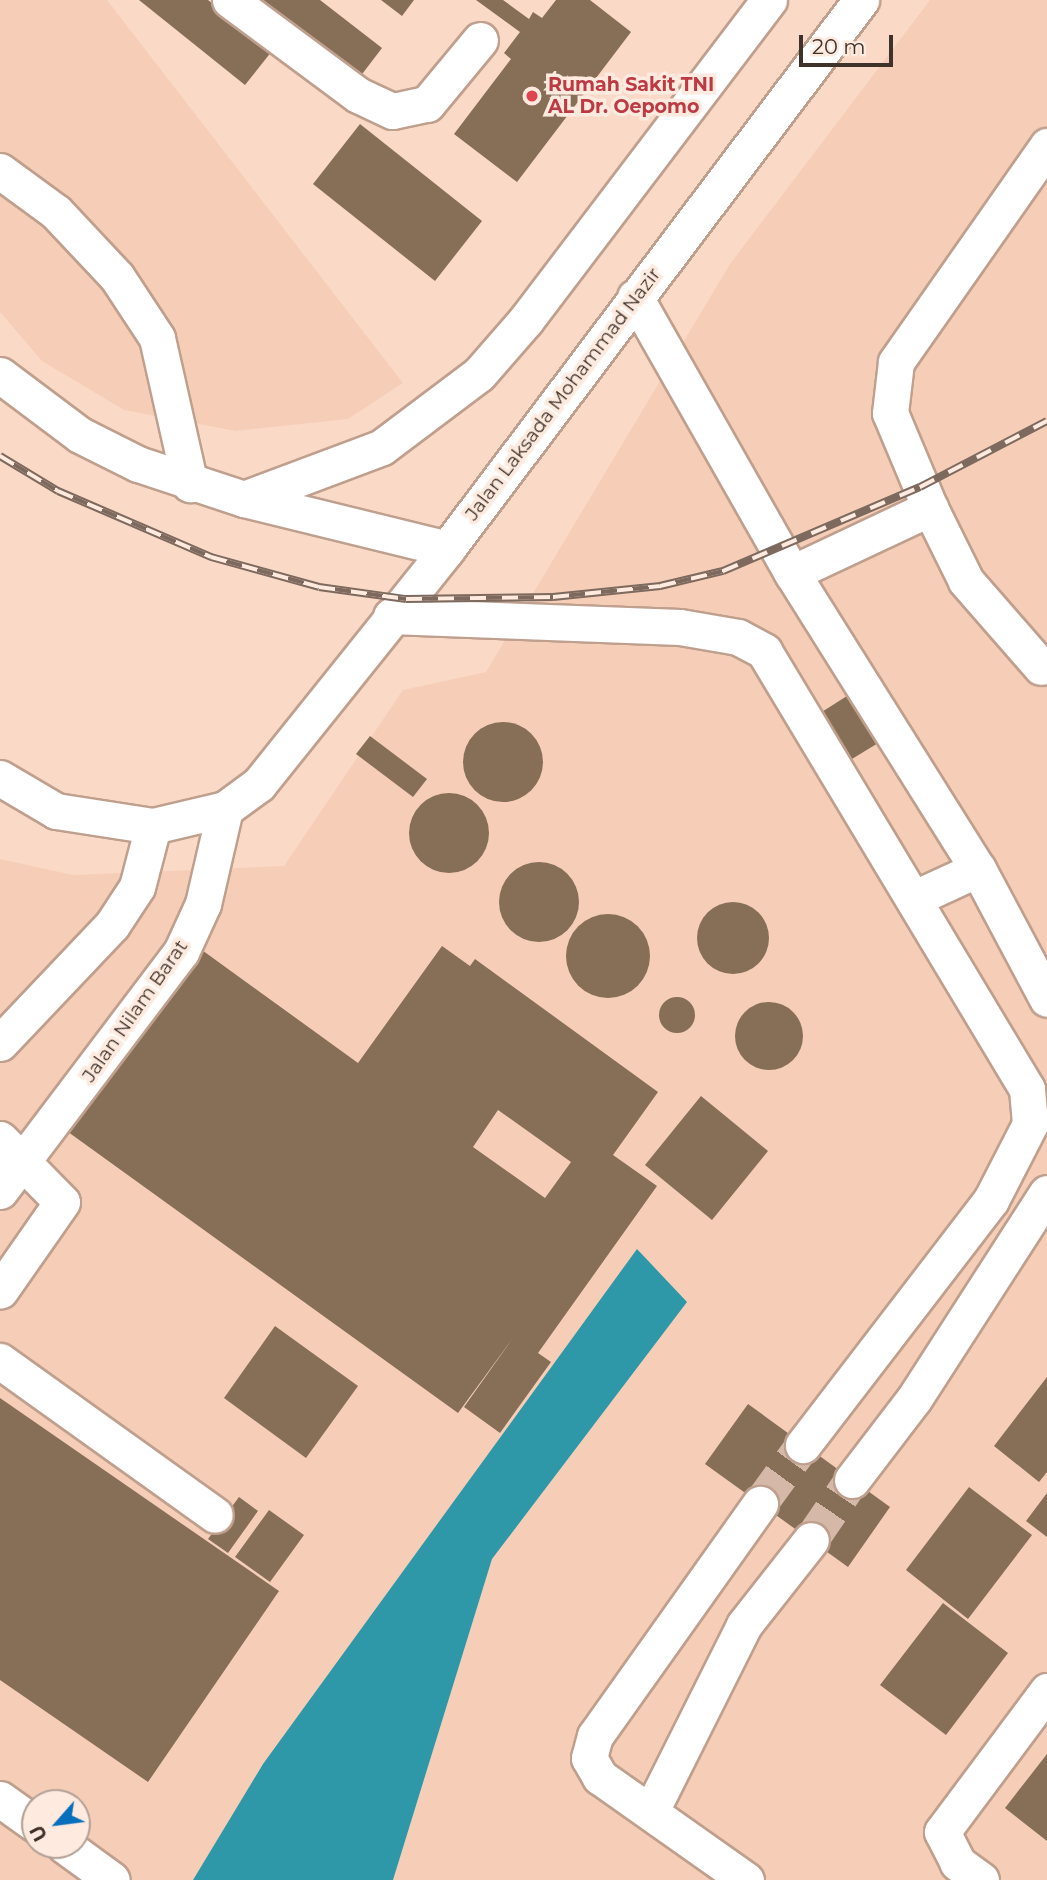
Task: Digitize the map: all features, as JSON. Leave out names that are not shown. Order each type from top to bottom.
[{"type":"street","points":[[230,0],[358,95],[393,111],[427,104],[480,40]]},
{"type":"street","points":[[244,499],[382,447],[426,418],[479,374],[526,320],[769,0]]},
{"type":"street","name":"Jalan Laksada Mohammad Nazir","points":[[225,809],[259,783],[447,549],[861,0]]},
{"type":"street","points":[[1045,666],[988,612],[930,508],[890,413],[896,362],[1047,146]]},
{"type":"street","points":[[0,171],[82,240],[117,277],[157,338],[190,484]]},
{"type":"street","points":[[635,297],[792,573],[978,869],[1047,999]]},
{"type":"street","points":[[0,375],[80,435],[190,484],[447,549]]},
{"type":"street","points":[[792,573],[930,508]]},
{"type":"street","points":[[391,617],[589,620],[738,637],[764,651],[781,673],[1027,1089],[1030,1124],[991,1200],[803,1445]]},
{"type":"street","points":[[0,778],[56,811],[153,826],[225,809]]},
{"type":"street","name":"Jalan Nilam Barat","points":[[0,1191],[10,1150],[181,952],[204,904],[225,809]]},
{"type":"street","points":[[0,1043],[111,925],[137,887],[153,826]]},
{"type":"street","points":[[915,898],[978,869]]},
{"type":"street","points":[[0,1291],[62,1202],[10,1150]]},
{"type":"street","points":[[852,1480],[914,1399],[1047,1193]]},
{"type":"street","points":[[0,1361],[215,1515]]},
{"type":"street","points":[[746,1880],[600,1777],[589,1758],[595,1736],[760,1504]]},
{"type":"street","points":[[651,1811],[744,1625],[811,1540]]},
{"type":"street","points":[[981,1880],[958,1863],[942,1832],[1047,1691]]},
{"type":"street","points":[[0,1799],[21,1814]]},
{"type":"street","points":[[83,1859],[112,1880]]},
{"type":"shaded area","points":[[0,0],[107,0],[403,383],[348,419],[236,431],[124,410],[42,361],[0,312]]},
{"type":"shaded area","points":[[930,0],[1047,0],[1047,1880],[393,1880],[492,1559],[528,1508],[638,1249],[263,1764],[193,1880],[0,1880],[0,859],[73,875],[284,866],[403,690],[486,672],[730,264]]},
{"type":"water","points":[[637,1249],[687,1302],[492,1559],[393,1880],[193,1880],[263,1764]]},
{"type":"building","points":[[139,0],[208,0],[272,51],[245,85]]},
{"type":"building","points":[[241,0],[320,0],[382,48],[353,86]]},
{"type":"building","points":[[381,0],[414,0],[402,16]]},
{"type":"building","name":"Rumah Sakit TNI AL Dr. Oepomo","points":[[476,0],[503,0],[529,19],[533,12],[542,18],[556,0],[590,0],[631,32],[517,182],[454,134],[511,59],[504,53],[520,32]]},
{"type":"building","points":[[360,124],[482,221],[435,281],[313,184]]},
{"type":"building","points":[[858,689],[888,737],[847,762],[817,715]]},
{"type":"building","points":[[495,722],[511,722],[532,733],[543,754],[543,770],[532,791],[511,802],[495,802],[481,796],[469,784],[463,770],[463,754],[469,740],[481,728]]},
{"type":"building","points":[[370,736],[427,779],[413,797],[356,754]]},
{"type":"building","points":[[449,793],[464,796],[477,805],[486,818],[489,833],[486,848],[477,861],[464,870],[449,873],[434,870],[421,861],[412,848],[409,833],[412,818],[421,805],[434,796]]},
{"type":"building","points":[[539,862],[554,865],[567,874],[576,887],[579,902],[576,917],[567,930],[554,939],[539,942],[524,939],[511,930],[502,917],[499,902],[502,887],[511,874],[524,865]]},
{"type":"building","points":[[733,902],[753,908],[763,918],[769,938],[763,958],[753,968],[733,974],[713,968],[703,958],[697,938],[703,918],[713,908]]},
{"type":"building","points":[[608,914],[624,917],[638,926],[647,940],[650,956],[647,972],[638,986],[624,995],[608,998],[592,995],[578,986],[569,972],[566,956],[569,940],[578,926],[592,917]]},
{"type":"building","points":[[195,945],[358,1063],[442,946],[470,966],[475,959],[658,1092],[613,1155],[657,1186],[538,1353],[551,1362],[500,1433],[464,1407],[513,1338],[458,1413],[64,1129]],"holes":[[[498,1110],[571,1162],[545,1198],[473,1147]]]},
{"type":"building","points":[[677,997],[690,1002],[695,1015],[690,1028],[677,1033],[664,1028],[659,1015],[664,1002]]},
{"type":"building","points":[[769,1002],[782,1005],[793,1012],[800,1023],[803,1036],[800,1049],[793,1060],[782,1067],[769,1070],[756,1067],[745,1060],[738,1049],[735,1036],[738,1023],[745,1012],[756,1005]]},
{"type":"building","points":[[701,1096],[768,1151],[712,1220],[645,1165]]},
{"type":"building","points":[[275,1326],[358,1386],[306,1458],[224,1398]]},
{"type":"building","points":[[1047,1377],[1047,1472],[1039,1482],[994,1446]]},
{"type":"building","points":[[0,1398],[279,1591],[148,1782],[0,1680]]},
{"type":"building","points":[[748,1404],[890,1507],[848,1567],[705,1464]]},
{"type":"building","points":[[969,1487],[1032,1535],[968,1619],[906,1570]]},
{"type":"building","points":[[1047,1493],[1047,1537],[1026,1521]]},
{"type":"building","points":[[239,1497],[258,1511],[228,1553],[208,1539]]},
{"type":"building","points":[[269,1510],[304,1535],[270,1582],[235,1557]]},
{"type":"building","points":[[943,1603],[1008,1653],[946,1735],[880,1685]]},
{"type":"building","points":[[1047,1754],[1047,1841],[1005,1808]]},
{"type":"tunnel","points":[[760,1504],[803,1445]]},
{"type":"tunnel","points":[[811,1540],[852,1480]]},
{"type":"railway","points":[[0,456],[58,491],[211,557],[319,587],[406,599],[553,597],[660,586],[723,571],[920,487],[1047,421]]},
{"type":"place","name":"Rumah Sakit TNI AL Dr. Oepomo","points":[[532,96]]}]
